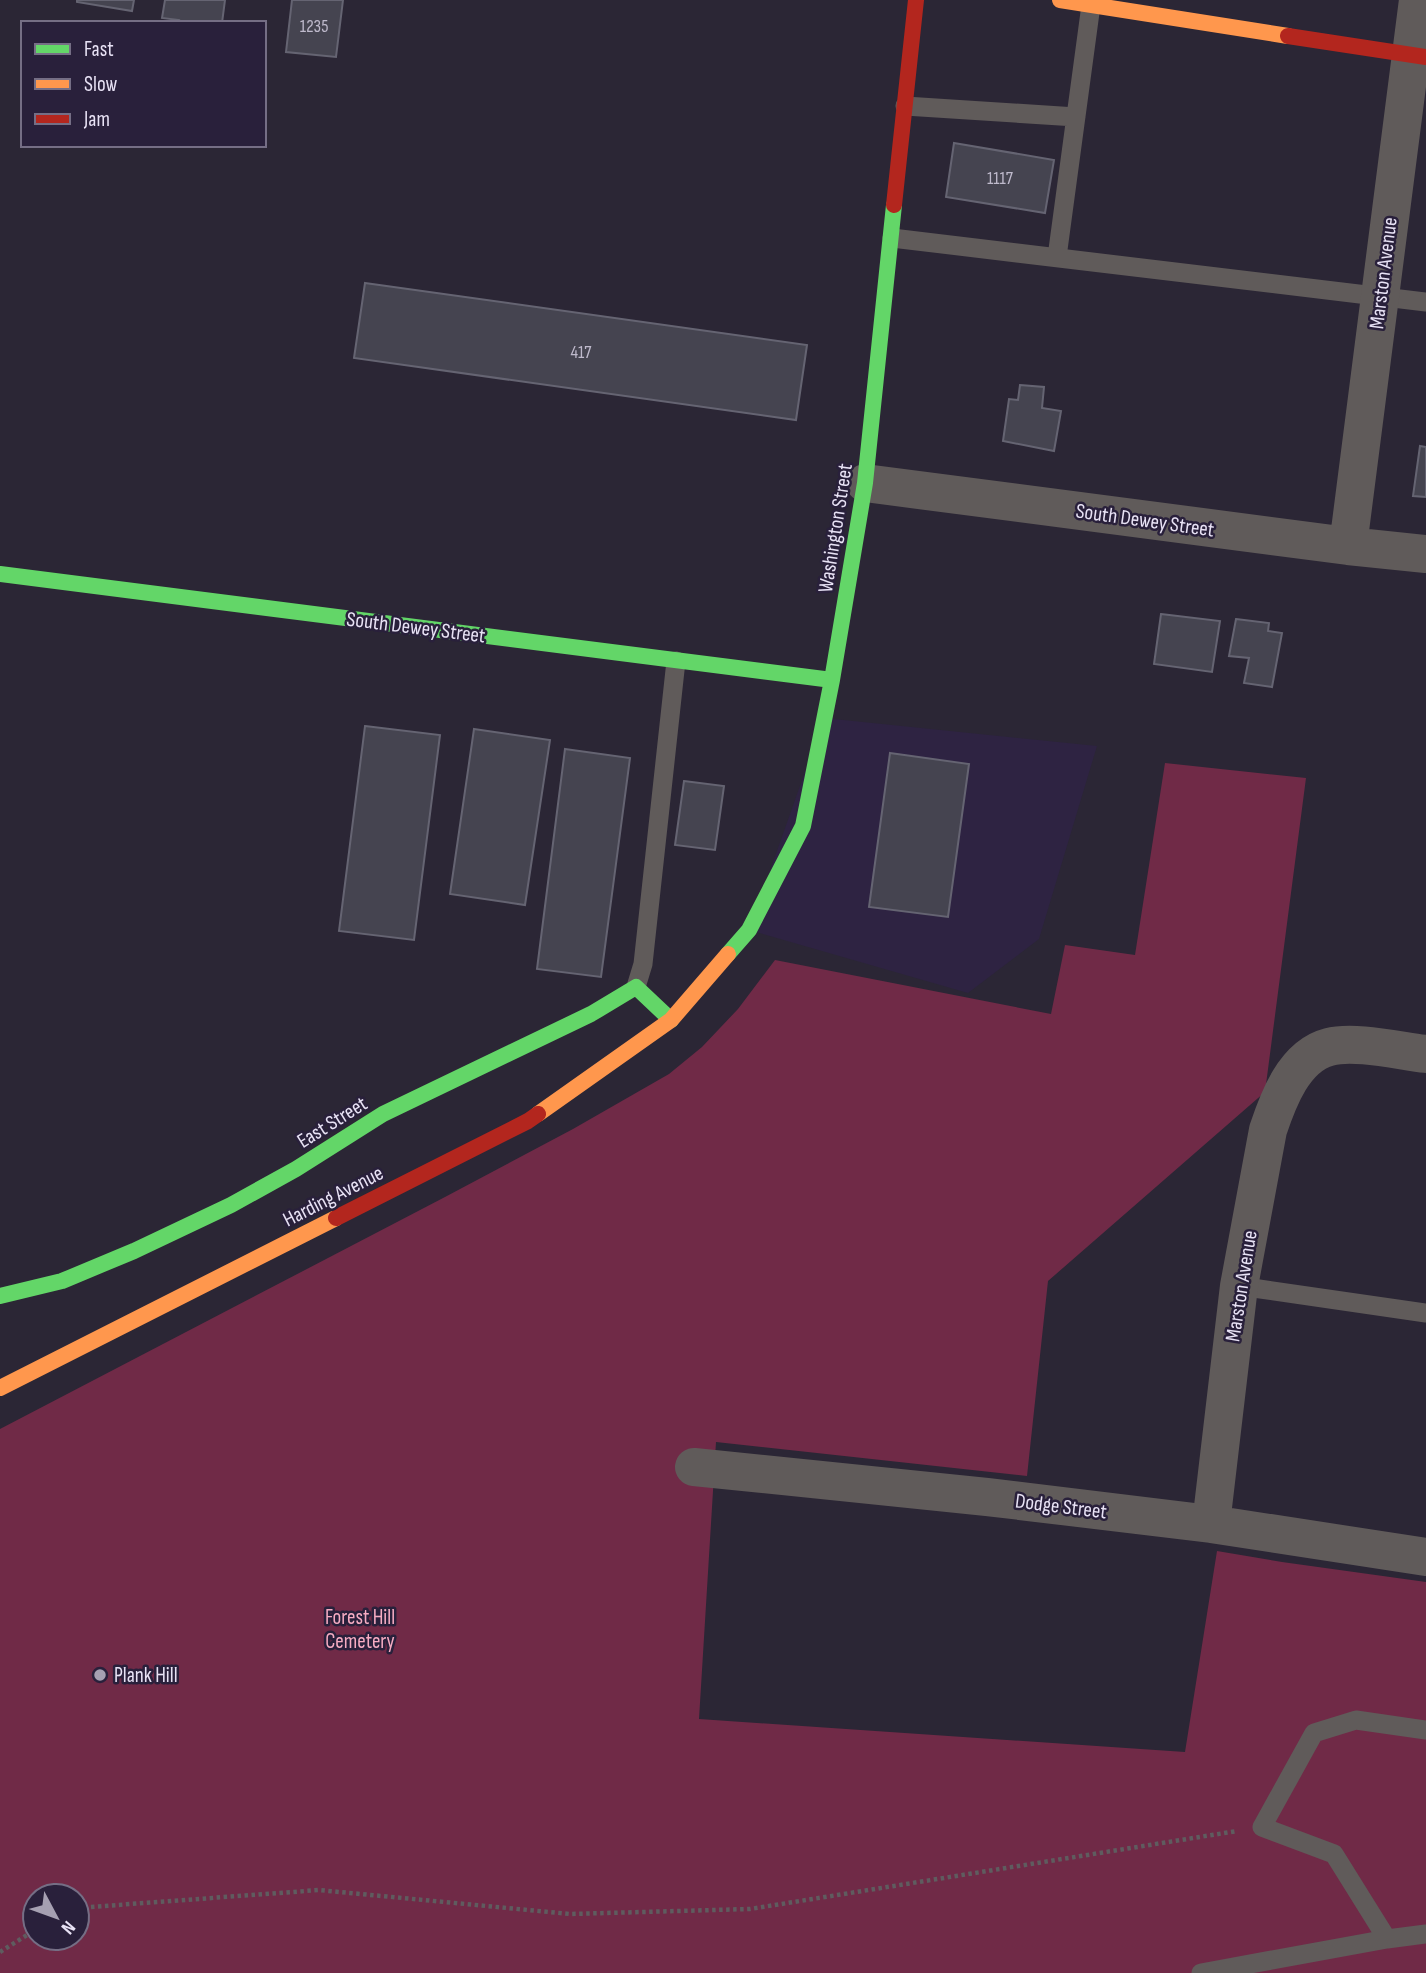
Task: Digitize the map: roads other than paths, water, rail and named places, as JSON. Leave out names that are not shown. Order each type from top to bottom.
[{"type":"main road","name":"Washington Street","points":[[671,1020],[749,930],[803,826],[832,680],[865,483],[916,0]]},
{"type":"main road","points":[[1060,0],[1418,56]]},
{"type":"main road","name":"South Dewey Street","points":[[0,573],[832,680]]},
{"type":"main road","points":[[636,987],[671,1020]]},
{"type":"main road","name":"East Street","points":[[0,1296],[62,1282],[231,1205],[296,1169],[383,1114],[591,1014],[636,987]]},
{"type":"main road","name":"Harding Avenue","points":[[0,1388],[528,1121],[671,1020]]},
{"type":"street","name":"Marston Avenue","points":[[1348,546],[1380,296],[1418,56],[1418,0]]},
{"type":"street","name":"South Dewey Street","points":[[865,483],[1426,554]]},
{"type":"street","name":"Marston Avenue","points":[[1210,1524],[1239,1286],[1268,1130],[1276,1106],[1289,1081],[1307,1059],[1329,1047],[1353,1045],[1426,1054]]},
{"type":"street","name":"Dodge Street","points":[[694,1467],[987,1497],[1210,1524],[1426,1557]]},
{"type":"lane","points":[[1057,257],[1091,5]]},
{"type":"lane","points":[[905,106],[1076,117]]},
{"type":"lane","points":[[891,238],[1426,302]]},
{"type":"lane","points":[[636,987],[643,964],[676,660]]},
{"type":"lane","points":[[1239,1286],[1426,1313]]},
{"type":"lane","points":[[1387,1940],[1334,1854],[1262,1827],[1314,1733],[1356,1720],[1426,1730]]},
{"type":"lane","points":[[1201,1973],[1426,1934]]},
{"type":"place","name":"Plank Hill","points":[[100,1675]]},
{"type":"park label","name":"Forest Hill Cemetery","points":[[360,1629]]}]
